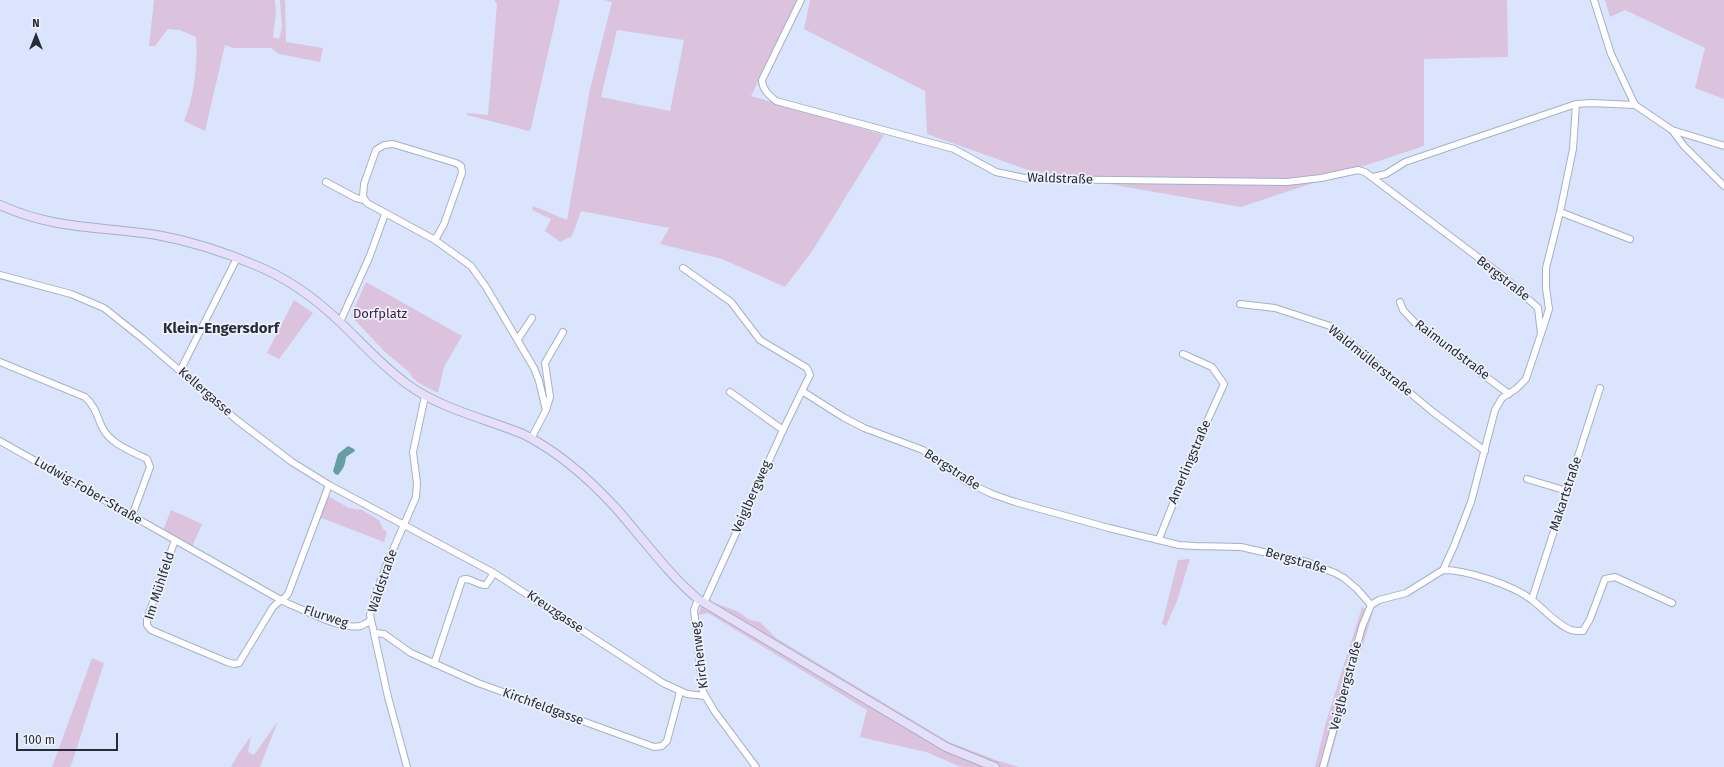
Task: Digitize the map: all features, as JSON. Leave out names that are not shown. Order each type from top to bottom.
[{"type":"main road","points":[[0,205],[22,214],[53,223],[168,238],[237,258],[265,269],[293,284],[312,297],[340,322],[388,369],[425,396],[531,438],[561,459],[607,499],[679,582],[701,601],[946,747],[995,767]]},
{"type":"street","name":"Waldstraße","points":[[801,0],[762,80],[762,85],[765,90],[776,101],[954,150],[996,172],[1029,179],[1287,182],[1321,178],[1358,170],[1373,177]]},
{"type":"street","points":[[1594,0],[1611,54],[1635,105],[1672,130],[1724,146]]},
{"type":"street","points":[[1373,177],[1386,174],[1405,162],[1576,104],[1591,103],[1635,105]]},
{"type":"street","points":[[1541,334],[1549,308],[1546,288],[1546,268],[1560,212],[1573,149],[1576,104]]},
{"type":"street","points":[[1672,130],[1684,146],[1724,186]]},
{"type":"street","points":[[364,200],[362,194],[364,184],[376,150],[384,145],[393,144],[458,164],[462,168],[462,173],[444,224],[435,240]]},
{"type":"street","name":"Bergstraße","points":[[1373,177],[1468,252],[1504,277],[1535,304],[1540,313],[1541,334],[1526,379],[1516,390],[1502,398],[1495,410],[1485,451],[1467,512],[1443,570]]},
{"type":"street","points":[[326,182],[356,198],[364,200],[385,214],[435,240],[467,262],[484,284],[518,339],[538,376],[546,410]]},
{"type":"street","points":[[1560,212],[1630,239]]},
{"type":"street","points":[[340,322],[369,258],[385,214]]},
{"type":"street","points":[[180,371],[237,258]]},
{"type":"street","points":[[683,268],[731,302],[760,340],[807,368],[810,375],[802,391]]},
{"type":"street","name":"Kellergasse","points":[[0,275],[71,294],[104,308],[144,339],[260,438],[292,462],[329,485],[404,526]]},
{"type":"street","name":"Raimundstraße","points":[[1400,302],[1403,310],[1418,326],[1509,394]]},
{"type":"street","name":"Waldmüllerstraße","points":[[1240,304],[1275,308],[1330,326],[1433,412],[1485,451]]},
{"type":"street","points":[[518,339],[532,318]]},
{"type":"street","points":[[531,438],[546,410],[550,397],[545,363],[563,332]]},
{"type":"street","name":"Amerlingstraße","points":[[1159,539],[1196,446],[1224,384],[1212,367],[1183,354]]},
{"type":"street","points":[[0,362],[85,398],[93,407],[102,428],[112,439],[147,459],[150,468],[132,516]]},
{"type":"street","name":"Makartstraße","points":[[1532,599],[1600,388]]},
{"type":"street","name":"Bergstraße","points":[[802,391],[864,428],[923,450],[967,482],[992,494],[1020,504],[1189,546],[1236,546],[1307,562],[1344,578],[1358,589],[1371,606]]},
{"type":"street","name":"Veiglbergweg","points":[[701,601],[802,391]]},
{"type":"street","points":[[730,392],[783,430]]},
{"type":"street","name":"Waldstraße","points":[[407,767],[388,697],[370,613],[376,593],[415,502],[417,493],[414,452],[425,396]]},
{"type":"street","name":"Ludwig-Fober-Straße","points":[[0,441],[175,540]]},
{"type":"street","points":[[1527,479],[1567,491]]},
{"type":"street","name":"Im Mühlfeld","points":[[281,600],[175,540],[146,619],[147,625],[151,630],[227,662],[237,664],[242,660],[273,607],[288,594],[329,485]]},
{"type":"street","name":"Kreuzgasse","points":[[404,526],[494,573],[651,676],[680,692],[696,696],[705,696]]},
{"type":"street","points":[[1371,606],[1379,600],[1406,593],[1443,570],[1454,570],[1494,581],[1532,599],[1548,614],[1571,630],[1583,632],[1590,619],[1605,579],[1616,577],[1672,603]]},
{"type":"street","points":[[434,664],[462,580],[468,579],[486,586],[494,573]]},
{"type":"street","name":"Flurweg","points":[[281,600],[340,624],[358,626],[371,620]]},
{"type":"street","name":"Kirchenweg","points":[[701,601],[694,610],[701,678],[705,696],[756,767]]},
{"type":"street","name":"Veiglbergstraße","points":[[1323,767],[1362,626],[1371,606]]},
{"type":"street","name":"Kirchfeldgasse","points":[[375,633],[384,634],[408,651],[478,683],[654,747],[662,746],[667,741],[680,692]]},
{"type":"green space","points":[[154,0],[275,0],[276,12],[273,37],[279,39],[282,27],[280,0],[285,0],[286,42],[323,48],[320,62],[279,54],[271,48],[233,48],[225,45],[205,131],[184,121],[193,91],[196,37],[180,30],[168,29],[155,46],[149,46]]},
{"type":"green space","points":[[494,0],[560,0],[531,128],[529,131],[467,115],[466,113],[488,115],[497,4]]},
{"type":"green space","points":[[604,0],[798,0],[751,96],[884,135],[813,250],[785,287],[722,259],[660,244],[669,228],[581,211],[572,236],[560,242],[545,231],[551,219],[532,210],[533,206],[567,220],[590,89],[612,2]],"holes":[[[617,30],[684,40],[670,111],[601,97]]]},
{"type":"green space","points":[[810,0],[1507,0],[1508,57],[1424,59],[1424,146],[1241,207],[1028,170],[927,134],[925,91],[804,29]]},
{"type":"green space","points":[[1605,0],[1724,0],[1724,99],[1695,88],[1705,48],[1625,10],[1610,17]]},
{"type":"green space","name":"Dorfplatz","points":[[366,282],[462,336],[444,367],[438,393],[414,379],[410,373],[385,352],[351,316]]},
{"type":"green space","points":[[294,300],[313,313],[279,359],[267,353]]},
{"type":"green space","points":[[326,495],[349,508],[362,510],[379,520],[383,529],[387,532],[384,542],[319,517]]},
{"type":"green space","points":[[171,510],[202,524],[191,549],[162,533]]},
{"type":"green space","points":[[1190,559],[1177,601],[1166,626],[1162,624],[1178,560]]},
{"type":"green space","points":[[705,596],[710,598],[712,602],[737,611],[750,620],[760,622],[776,638],[949,742],[1019,767],[961,767],[926,752],[860,737],[867,710],[708,613],[698,615]]},
{"type":"green space","points":[[1362,607],[1373,612],[1351,683],[1328,767],[1315,767],[1326,722]]},
{"type":"green space","points":[[92,658],[104,663],[72,763],[70,767],[52,767]]},
{"type":"green space","points":[[278,721],[260,767],[231,767],[251,736],[248,752],[254,755]]},
{"type":"shaded area","points":[[348,446],[355,451],[346,457],[344,466],[338,475],[335,474],[333,471],[338,454]]},
{"type":"district","name":"Klein-Engersdorf","points":[[221,329]]}]
